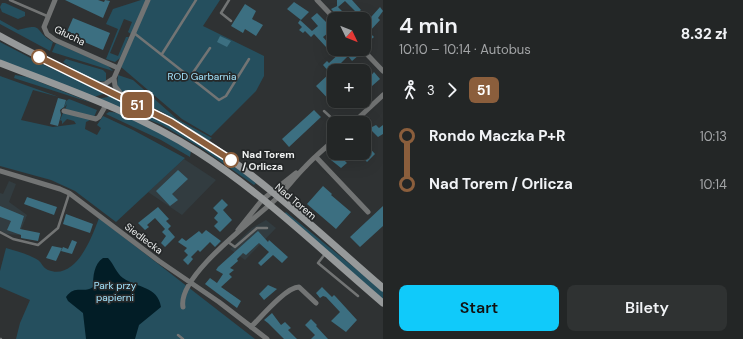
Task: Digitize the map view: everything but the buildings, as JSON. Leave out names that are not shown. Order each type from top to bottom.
[{"type":"main road","name":"Nad Torem","points":[[0,36],[125,99],[201,140],[228,158],[271,192],[383,288]]},
{"type":"main road","name":"Nad Torem","points":[[0,63],[106,105],[150,125],[188,146],[222,168],[269,205],[383,303]]},
{"type":"street","name":"Głucha","points":[[55,0],[47,16],[44,27],[51,38],[118,68]]},
{"type":"street","points":[[125,99],[115,86],[114,78],[148,0]]},
{"type":"street","points":[[317,0],[328,12]]},
{"type":"street","points":[[369,56],[383,71]]},
{"type":"street","points":[[96,84],[105,84],[114,78]]},
{"type":"street","points":[[360,116],[383,95]]},
{"type":"street","points":[[64,111],[96,119],[99,117],[106,105]]},
{"type":"street","points":[[233,236],[262,200],[316,157],[325,148]]},
{"type":"street","points":[[316,157],[368,212]]},
{"type":"street","points":[[183,307],[181,300],[183,293],[190,281],[207,261],[269,205],[305,166]]},
{"type":"street","name":"Siedlecka","points":[[0,171],[70,193],[159,261],[190,281],[267,339]]},
{"type":"street","points":[[251,326],[284,294],[295,287],[302,289],[316,303]]},
{"type":"lane","points":[[10,0],[47,16]]},
{"type":"lane","points":[[162,54],[196,0]]},
{"type":"lane","points":[[229,0],[221,13],[231,21]]},
{"type":"lane","points":[[133,33],[162,54],[217,99],[222,99],[226,96],[249,59]]},
{"type":"lane","points":[[190,77],[210,48]]},
{"type":"lane","points":[[324,111],[329,116]]},
{"type":"lane","points":[[0,232],[5,236],[38,245],[58,228],[70,193]]},
{"type":"lane","points":[[227,242],[233,246],[238,246],[257,228],[267,228]]},
{"type":"lane","points":[[325,254],[318,263],[358,296]]},
{"type":"lane","points":[[178,335],[183,339]]},
{"type":"shaded area","points":[[184,159],[216,180],[182,215],[148,192]]},
{"type":"shaded area","points":[[9,181],[16,184],[9,202],[27,215],[19,235],[6,234],[0,230],[0,193],[3,194]]},
{"type":"shaded area","points":[[266,220],[276,228],[245,260],[230,249],[252,228]]},
{"type":"shaded area","points":[[103,258],[108,258],[123,278],[151,291],[159,300],[161,307],[139,325],[135,339],[86,339],[83,313],[68,301],[66,297],[73,291],[86,290],[93,287],[96,267]]},
{"type":"green space","points":[[141,0],[146,0],[131,34],[128,32],[132,22],[124,19],[110,53],[118,56],[126,37],[129,37],[120,58],[115,62],[106,59],[118,29],[106,24],[113,9]]},
{"type":"green space","name":"ROD Garbarnia","points":[[150,0],[220,0],[203,26],[264,56],[264,76],[256,91],[211,136],[182,119],[121,67]]},
{"type":"green space","points":[[2,3],[25,12],[25,16],[18,19],[2,12],[0,7]]},
{"type":"green space","points":[[0,20],[18,30],[36,27],[53,42],[50,51],[0,24]]},
{"type":"green space","points":[[0,42],[44,65],[106,93],[94,97],[0,60]]},
{"type":"green space","points":[[56,43],[108,66],[113,71],[52,52]]},
{"type":"green space","points":[[66,59],[103,70],[106,73],[106,81],[95,80],[83,75],[63,62]]},
{"type":"green space","points":[[15,75],[27,77],[92,103],[14,78]]},
{"type":"green space","points":[[118,75],[133,80],[177,119],[212,138],[208,141],[164,113],[121,91],[117,86]]},
{"type":"green space","points":[[0,76],[59,97],[33,90],[21,120],[53,127],[76,124],[74,121],[67,119],[62,124],[62,121],[60,120],[63,113],[92,119],[86,122],[85,129],[97,135],[101,128],[97,125],[103,116],[133,130],[185,158],[116,222],[75,191],[51,180],[0,166]]},
{"type":"green space","points":[[109,94],[166,124],[203,146],[221,157],[256,183],[254,185],[203,149],[162,125],[97,99],[108,97]]},
{"type":"green space","points":[[69,99],[97,110],[94,117],[65,110],[67,104],[64,108],[66,101]]},
{"type":"green space","points":[[109,112],[126,116],[163,134],[191,151],[190,157],[161,140],[106,114]]},
{"type":"green space","points":[[286,212],[383,291],[383,299],[284,214]]},
{"type":"green space","name":"Park przy papierni","points":[[99,218],[255,339],[16,339],[20,323],[30,300],[0,287],[0,271],[6,248],[34,258],[48,270],[58,272],[67,269],[75,263],[87,246]]},
{"type":"bus line","name":"51","points":[[39,57],[171,122],[231,160]]},
{"type":"place","name":"Nad Torem / Orlicza","points":[[231,160]]}]
